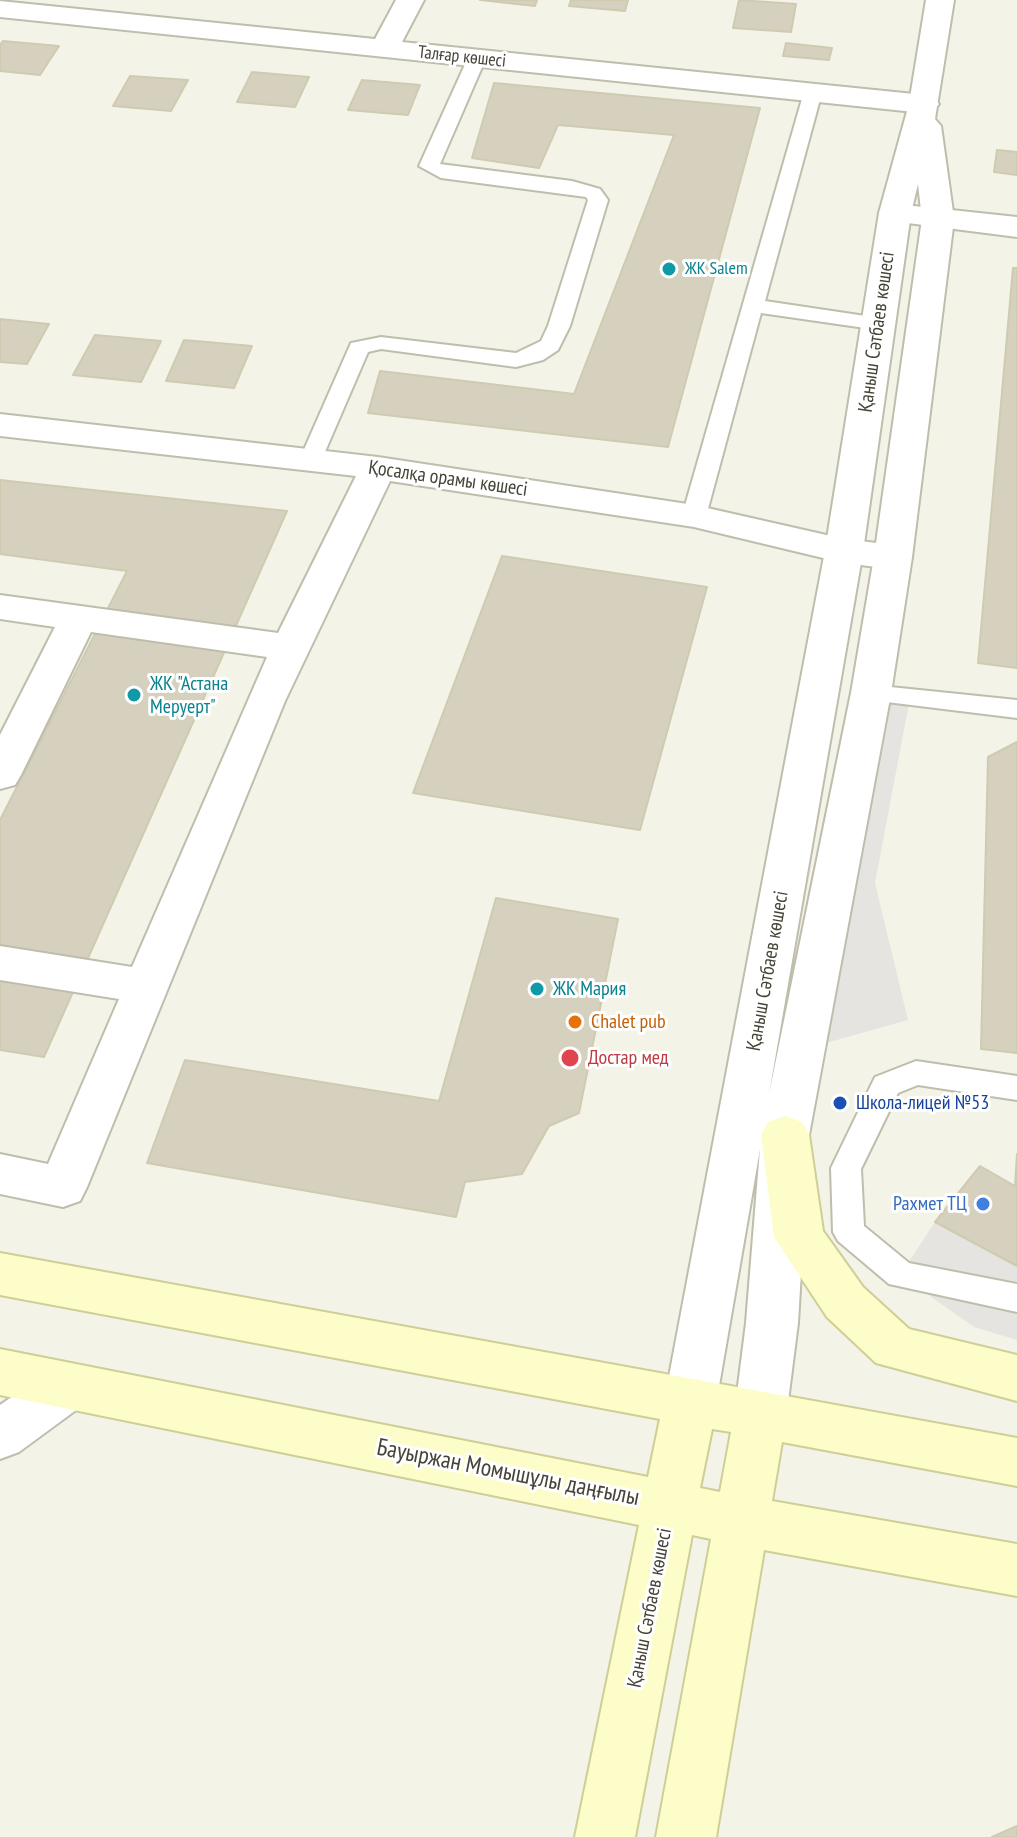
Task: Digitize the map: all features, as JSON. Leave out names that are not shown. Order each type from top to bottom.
[{"type":"main road","points":[[785,1135],[799,1237],[845,1302],[894,1347],[1017,1378]]},
{"type":"main road","points":[[0,1274],[760,1417],[1017,1462]]},
{"type":"main road","name":"Бауыржан Момышұлы даңғылы","points":[[0,1372],[743,1521],[1017,1570]]},
{"type":"main road","name":"Қаныш Сәтбаев көшесі","points":[[605,1837],[690,1403]]},
{"type":"main road","name":"Қаныш Сәтбаев көшесі","points":[[686,1837],[760,1417]]},
{"type":"street","points":[[384,48],[410,0]]},
{"type":"street","name":"Қаныш Сәтбаев көшесі","points":[[690,1403],[844,551],[895,213],[924,104],[940,0]]},
{"type":"street","name":"Талғар көшесі","points":[[0,9],[924,104]]},
{"type":"street","name":"Қаныш Сәтбаев көшесі","points":[[760,1417],[772,1323],[785,1135],[871,693],[893,557],[938,219],[924,104]]},
{"type":"street","points":[[895,213],[1017,227]]},
{"type":"street","name":"Қосалқа орамы көшесі","points":[[0,425],[378,468],[694,516],[844,551],[893,557]]},
{"type":"street","points":[[0,1174],[63,1187],[265,701],[378,468]]},
{"type":"street","points":[[0,607],[293,648]]},
{"type":"street","points":[[0,775],[79,618]]},
{"type":"street","points":[[0,963],[146,986]]},
{"type":"street","points":[[0,1435],[69,1386]]},
{"type":"lane","points":[[310,461],[359,348],[381,343],[516,360],[535,355],[550,345],[559,326],[598,200],[593,193],[572,187],[441,172],[429,166],[477,58]]},
{"type":"lane","points":[[694,516],[813,92]]},
{"type":"lane","points":[[755,306],[879,324]]},
{"type":"lane","points":[[871,693],[1017,709]]},
{"type":"lane","points":[[1017,1088],[916,1073],[886,1085],[846,1168],[849,1232],[900,1275],[1017,1298]]},
{"type":"shaded area","points":[[871,693],[910,698],[875,883],[908,1020],[801,1050]]},
{"type":"shaded area","points":[[935,1222],[1017,1266],[1017,1340],[974,1327],[900,1275]]},
{"type":"building","points":[[480,0],[537,0],[535,6]]},
{"type":"building","points":[[571,0],[628,0],[625,11],[569,6]]},
{"type":"building","points":[[739,0],[796,4],[791,32],[733,28]]},
{"type":"building","points":[[3,41],[59,46],[40,75],[0,71],[0,45]]},
{"type":"building","points":[[786,43],[832,48],[829,60],[783,56]]},
{"type":"building","points":[[252,72],[309,77],[295,107],[237,102]]},
{"type":"building","points":[[130,76],[188,80],[171,111],[113,106]]},
{"type":"building","points":[[362,80],[420,85],[408,115],[348,110]]},
{"type":"building","name":"ЖК Salem","points":[[494,83],[760,108],[668,447],[368,413],[380,371],[574,394],[674,135],[558,125],[539,168],[472,158]]},
{"type":"building","points":[[997,150],[1017,152],[1017,175],[994,172]]},
{"type":"building","points":[[1013,268],[1017,268],[1017,668],[978,663]]},
{"type":"building","points":[[0,319],[49,324],[27,364],[0,362]]},
{"type":"building","points":[[95,335],[161,341],[141,382],[73,375]]},
{"type":"building","points":[[184,340],[252,346],[234,388],[166,381]]},
{"type":"building","name":"ЖК \"Астана Меруерт\"","points":[[0,480],[287,511],[44,1057],[0,1050],[0,820],[127,571],[0,554]]},
{"type":"building","points":[[502,556],[707,587],[640,830],[413,793]]},
{"type":"building","points":[[1017,742],[1017,1053],[981,1049],[988,757]]},
{"type":"building","name":"ЖК Мария","points":[[496,898],[618,919],[579,1113],[549,1126],[522,1174],[465,1182],[456,1217],[147,1163],[185,1060],[439,1101]]},
{"type":"building","name":"Рахмет ТЦ","points":[[1017,1154],[1017,1266],[935,1222],[980,1166],[1015,1186]]},
{"type":"building","points":[[1017,1826],[1017,1837],[992,1837]]},
{"type":"place","name":"ЖК Salem","points":[[669,269]]},
{"type":"place","name":"ЖК \"Астана Меруерт\"","points":[[134,695]]},
{"type":"place","name":"ЖК Мария","points":[[537,989]]},
{"type":"place","name":"Chalet pub","points":[[575,1022]]},
{"type":"place","name":"Достар мед","points":[[570,1058]]},
{"type":"place","name":"Школа-лицей №53","points":[[840,1103]]},
{"type":"place","name":"Рахмет ТЦ","points":[[983,1204]]}]
